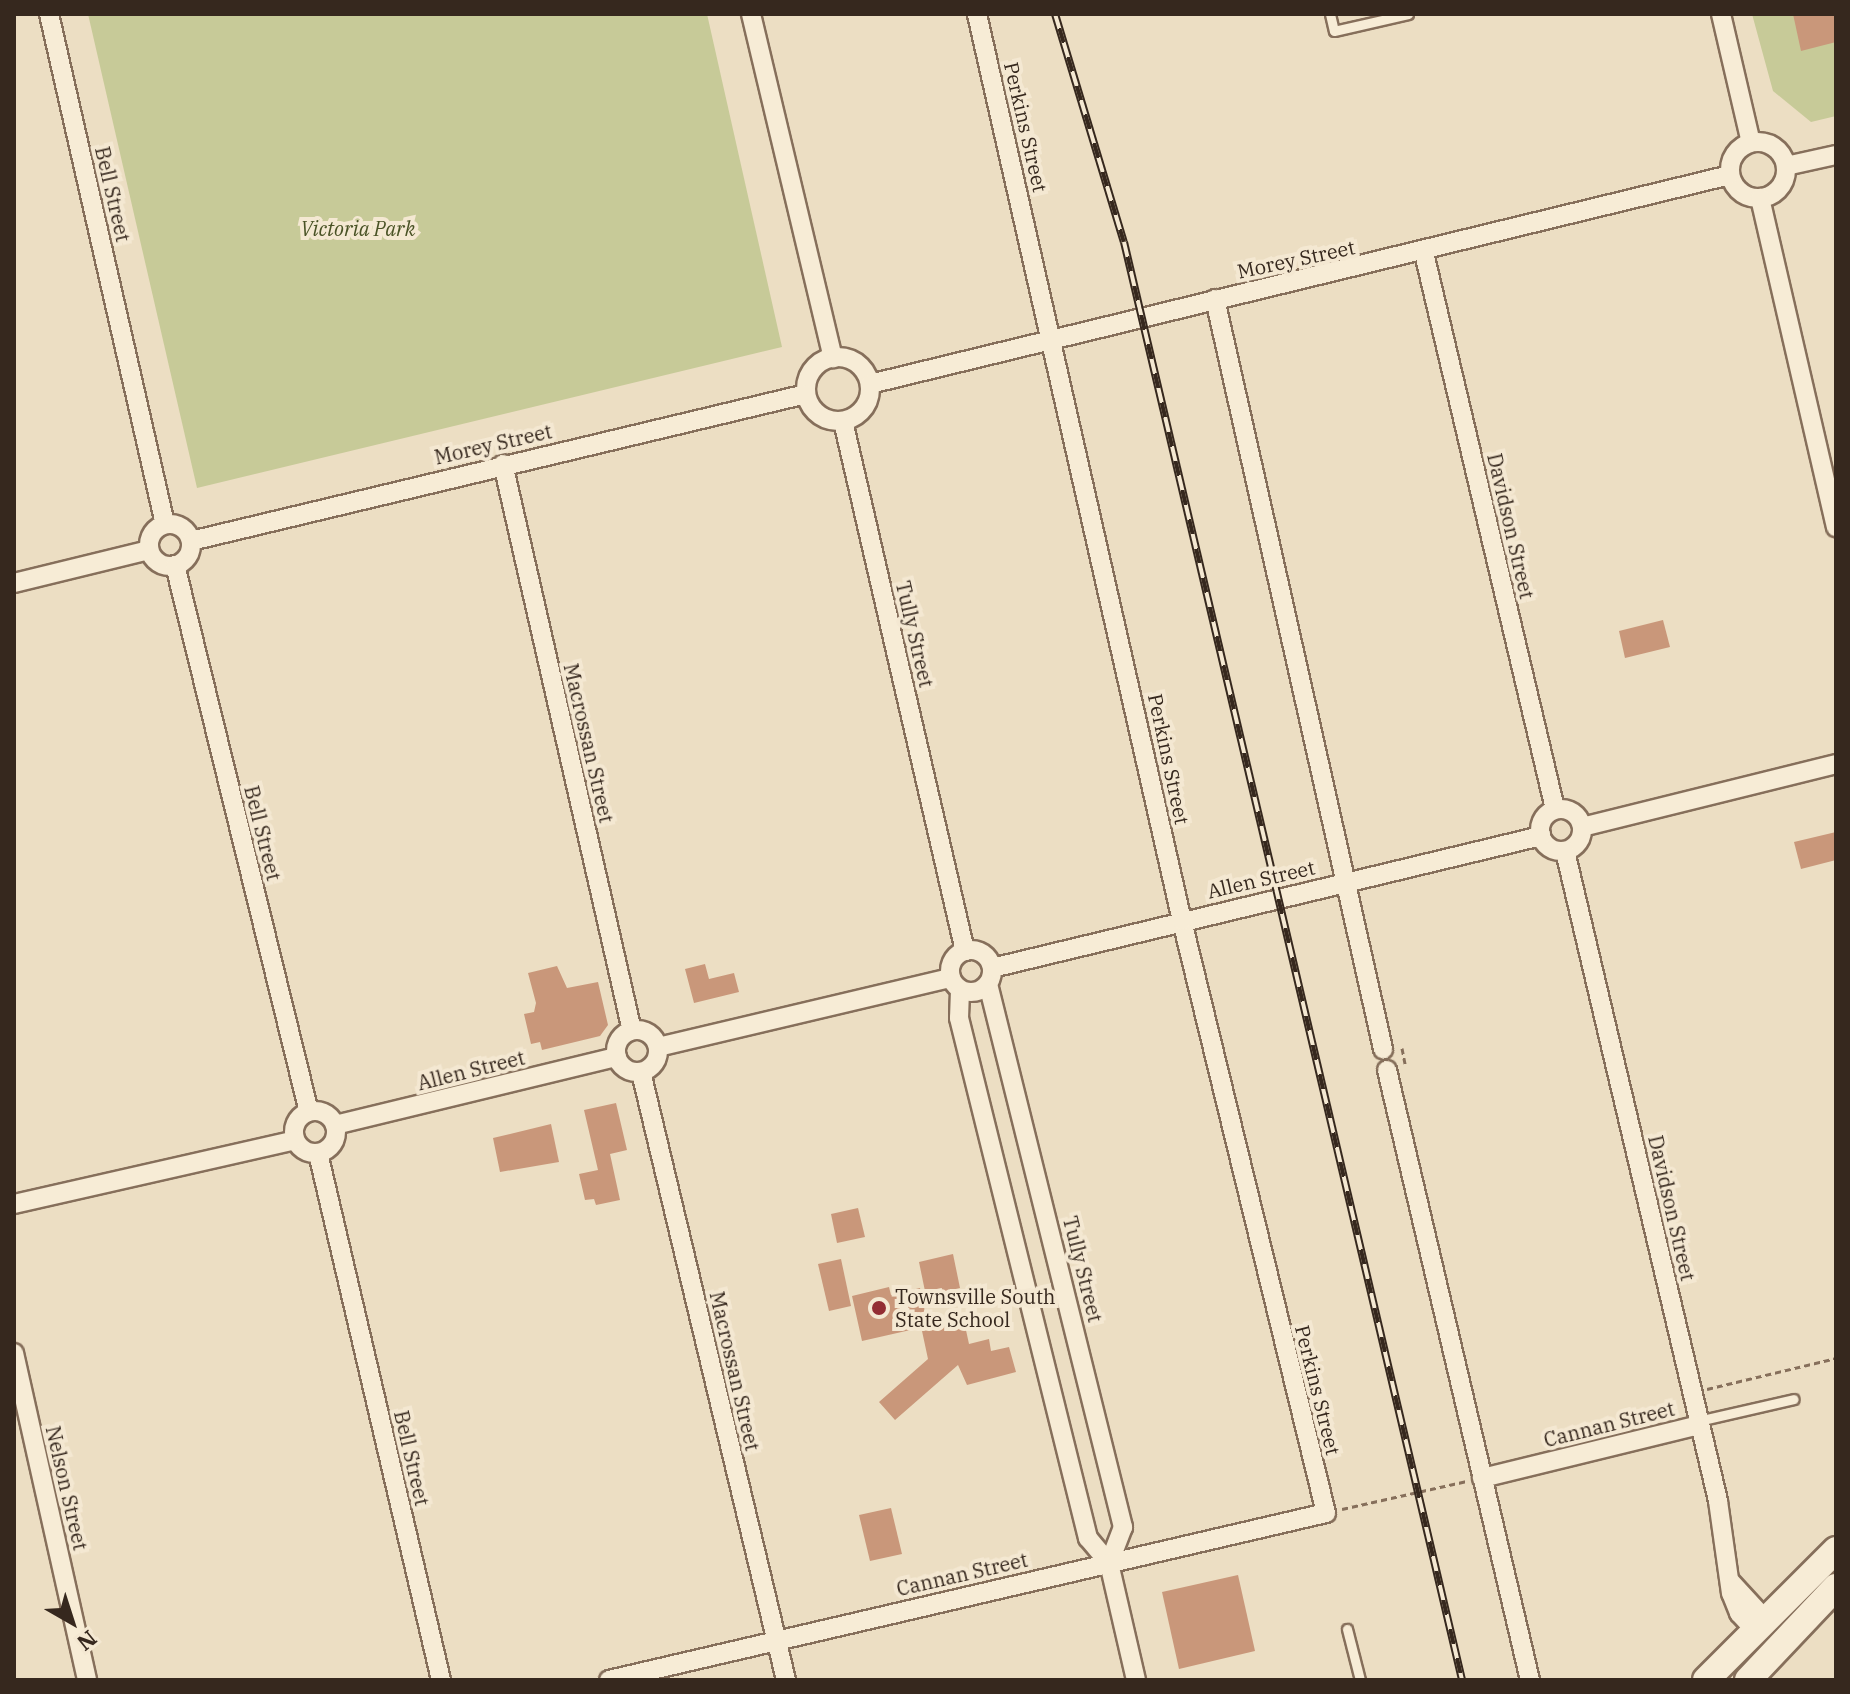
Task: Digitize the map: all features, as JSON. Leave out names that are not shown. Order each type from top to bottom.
[{"type":"main road","points":[[1706,1680],[1836,1550]]},
{"type":"main road","points":[[1748,1680],[1836,1587]]},
{"type":"main road","points":[[1761,1625],[1780,1646]]},
{"type":"street","name":"Bell Street","points":[[49,14],[165,524]]},
{"type":"street","points":[[751,14],[833,358]]},
{"type":"street","name":"Perkins Street","points":[[977,14],[1054,339],[1182,921],[1326,1513]]},
{"type":"street","points":[[1721,14],[1751,143]]},
{"type":"street","points":[[1751,143],[1774,146],[1786,166],[1780,188],[1760,198],[1737,189],[1730,175],[1732,158],[1751,143]]},
{"type":"street","points":[[1786,166],[1836,155]]},
{"type":"street","name":"Morey Street","points":[[870,384],[1215,299],[1424,253],[1730,175]]},
{"type":"street","points":[[1760,198],[1836,527]]},
{"type":"street","name":"Davidson Street","points":[[1424,253],[1555,809]]},
{"type":"street","points":[[1215,299],[1342,883],[1383,1049]]},
{"type":"street","points":[[833,358],[853,361],[870,384],[867,404],[843,421],[824,418],[806,394],[815,367],[833,358]]},
{"type":"street","name":"Morey Street","points":[[191,541],[806,394]]},
{"type":"street","name":"Tully Street","points":[[843,421],[965,951]]},
{"type":"street","name":"Macrossan Street","points":[[503,464],[632,1031]]},
{"type":"street","points":[[165,524],[182,527],[191,541],[188,556],[175,565],[159,563],[149,550],[152,534],[165,524]]},
{"type":"street","points":[[14,583],[149,550]]},
{"type":"street","name":"Bell Street","points":[[175,565],[309,1112]]},
{"type":"street","points":[[1582,827],[1836,764]]},
{"type":"street","points":[[1555,809],[1573,812],[1582,827],[1578,843],[1565,851],[1550,848],[1541,836],[1542,820],[1555,809]]},
{"type":"street","name":"Allen Street","points":[[990,976],[1182,921],[1541,836]]},
{"type":"street","name":"Davidson Street","points":[[1565,851],[1693,1392],[1722,1521],[1729,1576],[1761,1625]]},
{"type":"street","points":[[658,1047],[956,984],[975,992],[990,976],[983,953],[965,951],[956,957],[956,984],[959,1018],[1088,1538],[1109,1563],[1136,1680]]},
{"type":"street","name":"Tully Street","points":[[990,976],[1123,1527],[1109,1563]]},
{"type":"street","points":[[632,1031],[649,1033],[658,1047],[654,1064],[641,1072],[626,1069],[617,1057],[619,1042],[632,1031]]},
{"type":"street","name":"Allen Street","points":[[335,1125],[617,1057]]},
{"type":"street","points":[[1387,1070],[1530,1680]]},
{"type":"street","name":"Macrossan Street","points":[[641,1072],[786,1680]]},
{"type":"street","points":[[309,1112],[326,1114],[335,1125],[332,1145],[318,1153],[303,1150],[295,1140],[296,1123],[309,1112]]},
{"type":"street","points":[[14,1204],[295,1140]]},
{"type":"street","name":"Bell Street","points":[[318,1153],[441,1680]]},
{"type":"street","name":"Nelson Street","points":[[14,1353],[87,1680]]},
{"type":"street","name":"Cannan Street","points":[[1482,1478],[1698,1423]]},
{"type":"street","name":"Cannan Street","points":[[609,1680],[1326,1513]]},
{"type":"lane","points":[[1330,14],[1334,31],[1408,14]]},
{"type":"lane","name":"Cannan Street","points":[[1698,1423],[1794,1399]]},
{"type":"lane","points":[[1347,1629],[1360,1680]]},
{"type":"path","points":[[1693,1392],[1836,1358]]},
{"type":"path","points":[[1326,1513],[1482,1478]]},
{"type":"green space","name":"Victoria Park","points":[[88,14],[707,14],[782,347],[197,488]]},
{"type":"green space","points":[[1752,14],[1836,14],[1836,116],[1811,122],[1773,91]]},
{"type":"building","points":[[1793,14],[1836,14],[1836,42],[1801,51]]},
{"type":"building","points":[[1663,620],[1670,647],[1625,658],[1619,631]]},
{"type":"building","points":[[1836,832],[1836,860],[1801,869],[1794,842]]},
{"type":"building","points":[[705,964],[709,979],[734,973],[739,992],[694,1003],[685,969]]},
{"type":"building","points":[[557,966],[567,988],[598,982],[608,1025],[600,1036],[542,1050],[540,1042],[531,1044],[524,1014],[534,1012],[536,1003],[528,973]]},
{"type":"building","points":[[616,1103],[627,1150],[610,1154],[620,1200],[596,1205],[594,1199],[585,1200],[579,1174],[598,1170],[584,1110]]},
{"type":"building","points":[[551,1124],[559,1162],[500,1172],[493,1138]]},
{"type":"building","points":[[858,1208],[865,1237],[837,1243],[831,1214]]},
{"type":"building","points":[[953,1254],[960,1288],[926,1296],[919,1262]]},
{"type":"building","points":[[841,1259],[851,1306],[829,1311],[818,1264]]},
{"type":"building","points":[[889,1287],[891,1295],[920,1288],[928,1326],[862,1341],[852,1296]]},
{"type":"building","points":[[964,1321],[969,1344],[989,1339],[991,1351],[1009,1347],[1016,1372],[967,1385],[958,1365],[895,1420],[879,1402],[928,1359],[922,1331]]},
{"type":"building","points":[[891,1508],[902,1554],[870,1561],[859,1515]]},
{"type":"building","points":[[1238,1575],[1255,1651],[1179,1669],[1162,1592]]},
{"type":"railway","points":[[1055,14],[1124,242],[1462,1680]]},
{"type":"place","name":"Townsville South State School","points":[[879,1308]]}]
